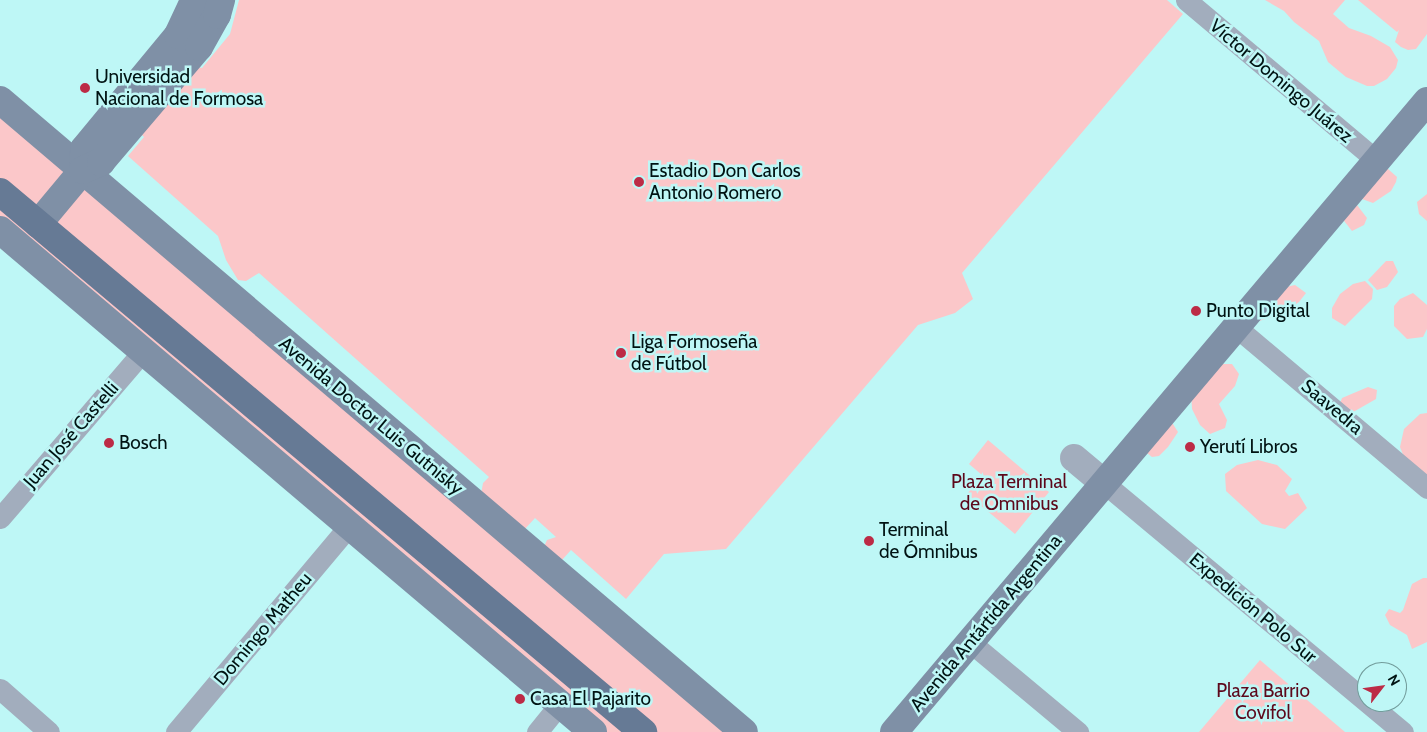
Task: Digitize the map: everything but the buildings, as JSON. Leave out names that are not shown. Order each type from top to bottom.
[{"type":"main road","points":[[83,170],[84,149],[178,35],[194,0]]},
{"type":"main road","points":[[38,224],[83,170],[101,162],[200,47],[217,15],[221,0]]},
{"type":"main road","name":"Avenida Doctor Luis Gutnisky","points":[[0,100],[744,732]]},
{"type":"main road","name":"Avenida Antártida Argentina","points":[[894,732],[1427,101]]},
{"type":"main road","points":[[0,192],[643,732]]},
{"type":"main road","points":[[0,230],[593,732]]},
{"type":"street","name":"Víctor Domingo Juárez","points":[[1186,0],[1376,161]]},
{"type":"street","name":"Saavedra","points":[[1236,327],[1427,488]]},
{"type":"street","name":"Juan José Castelli","points":[[0,518],[143,351]]},
{"type":"street","points":[[1074,458],[1104,483]]},
{"type":"street","name":"Expedición Polo Sur","points":[[1104,483],[1403,732]]},
{"type":"street","name":"Domingo Matheu","points":[[176,732],[350,526]]},
{"type":"street","points":[[970,642],[1078,732]]},
{"type":"street","points":[[0,689],[49,732]]},
{"type":"street","points":[[537,732],[560,704]]},
{"type":"green space","name":"Liga Formoseña de Fútbol","points":[[239,0],[1167,0],[1183,14],[962,273],[973,299],[955,313],[918,325],[726,549],[664,554],[626,599],[571,550],[562,560],[543,549],[547,540],[556,537],[535,518],[524,530],[481,494],[483,483],[489,477],[259,273],[246,281],[238,280],[226,260],[218,236],[128,156],[144,137],[136,129],[197,67],[202,68],[230,34]]},
{"type":"green space","points":[[1265,0],[1345,0],[1333,14],[1349,28],[1371,36],[1390,47],[1398,60],[1396,68],[1387,79],[1374,86],[1367,86],[1346,77],[1328,62],[1319,41],[1294,22],[1284,11]]},
{"type":"green space","points":[[1358,0],[1427,0],[1427,34],[1416,49],[1408,50],[1401,47],[1395,42],[1399,30],[1397,32]]},
{"type":"green space","points":[[0,116],[727,732],[602,732],[0,221]]},
{"type":"green space","points":[[1379,168],[1388,169],[1397,177],[1391,191],[1373,203],[1362,199]]},
{"type":"green space","points":[[1427,194],[1427,221],[1419,214],[1417,202]]},
{"type":"green space","points":[[1357,205],[1367,218],[1364,225],[1352,231],[1341,217],[1346,208]]},
{"type":"green space","points":[[1386,261],[1393,261],[1398,272],[1387,287],[1377,290],[1368,280]]},
{"type":"green space","points":[[1365,281],[1373,289],[1372,299],[1345,326],[1332,318],[1332,308],[1340,294],[1353,284]]},
{"type":"green space","points":[[1295,285],[1306,293],[1299,302],[1278,316],[1255,322],[1281,288]]},
{"type":"green space","points":[[1413,293],[1427,305],[1427,329],[1423,337],[1407,339],[1394,326],[1394,306],[1400,299]]},
{"type":"green space","points":[[1218,364],[1232,364],[1239,374],[1235,386],[1219,404],[1227,420],[1225,428],[1210,434],[1200,425],[1192,409],[1191,391]]},
{"type":"green space","points":[[1368,387],[1377,390],[1376,399],[1348,415],[1336,414],[1342,398]]},
{"type":"green space","points":[[1427,413],[1427,478],[1406,462],[1400,447],[1404,429],[1420,414]]},
{"type":"green space","points":[[1171,421],[1178,432],[1159,456],[1152,457],[1143,450]]},
{"type":"green space","name":"Plaza Terminal de Omnibus","points":[[988,440],[1049,492],[1015,534],[967,494],[982,475],[969,464]]},
{"type":"green space","points":[[1258,460],[1277,465],[1292,479],[1285,491],[1289,496],[1298,493],[1307,508],[1285,529],[1262,524],[1226,491],[1225,474],[1237,465]]},
{"type":"green space","points":[[1427,578],[1427,642],[1412,649],[1407,635],[1390,625],[1385,615],[1389,609],[1400,613],[1403,610],[1412,584]]},
{"type":"green space","name":"Plaza Barrio Covifol","points":[[1260,660],[1345,732],[1199,732]]},
{"type":"place","name":"Universidad Nacional de Formosa","points":[[85,88]]},
{"type":"place","name":"Estadio Don Carlos Antonio Romero","points":[[639,182]]},
{"type":"place","name":"Punto Digital","points":[[1196,311]]},
{"type":"place","name":"Liga Formoseña de Fútbol","points":[[621,353]]},
{"type":"place","name":"Bosch","points":[[109,443]]},
{"type":"place","name":"Yerutí Libros","points":[[1190,447]]},
{"type":"place","name":"Terminal de Ómnibus","points":[[869,541]]},
{"type":"place","name":"Casa El Pajarito","points":[[520,699]]}]
